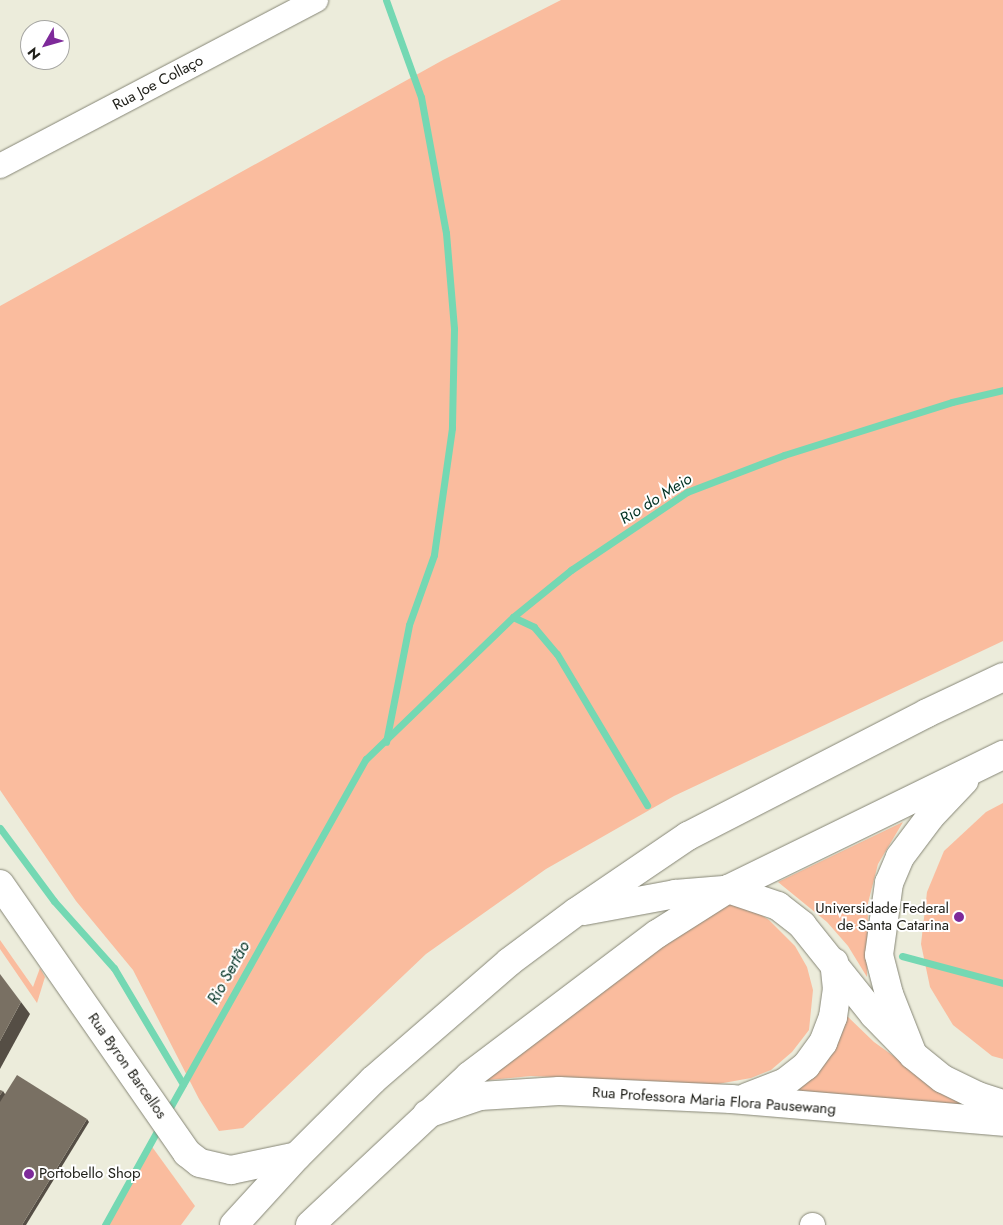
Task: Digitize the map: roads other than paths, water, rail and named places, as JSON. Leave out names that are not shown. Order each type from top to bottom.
[{"type":"main road","points":[[234,1225],[297,1156],[416,1043],[509,962],[576,912],[688,836],[910,721],[1003,677]]},
{"type":"main road","points":[[310,1225],[469,1076],[597,978],[728,889],[1003,756]]},
{"type":"main road","points":[[913,1055],[889,994],[879,954],[888,883],[900,857],[930,817],[977,768]]},
{"type":"main road","name":"Rua Byron Barcellos","points":[[0,884],[181,1144],[200,1163],[218,1169],[239,1169],[297,1156]]},
{"type":"main road","points":[[576,912],[674,894],[728,889],[778,906],[802,924],[834,962],[874,1015],[913,1055],[943,1079],[978,1096],[1003,1104]]},
{"type":"main road","points":[[731,1099],[767,1091],[784,1083],[806,1066],[823,1043],[833,1017],[837,989],[834,962]]},
{"type":"main road","name":"Rua Professora Maria Flora Pausewang","points":[[427,1114],[480,1096],[559,1091],[731,1099],[1003,1122]]},
{"type":"street","name":"Rua Joe Collaço","points":[[0,166],[316,0]]},
{"type":"waterway","points":[[386,0],[421,97],[446,233],[454,329],[452,428],[434,555],[409,625],[386,742]]},
{"type":"waterway","name":"Rio do Meio","points":[[167,1113],[366,759],[513,617],[571,570],[687,492],[784,455],[952,402],[1003,390]]},
{"type":"waterway","points":[[513,617],[534,627],[557,654],[647,805]]},
{"type":"waterway","points":[[0,828],[54,901],[114,968],[183,1084]]},
{"type":"waterway","points":[[902,956],[1003,983]]},
{"type":"waterway","name":"Rio Sertão","points":[[105,1225],[161,1124]]},
{"type":"place","name":"Universidade Federal de Santa Catarina","points":[[959,917]]},
{"type":"place","name":"Portobello Shop","points":[[29,1174]]}]
